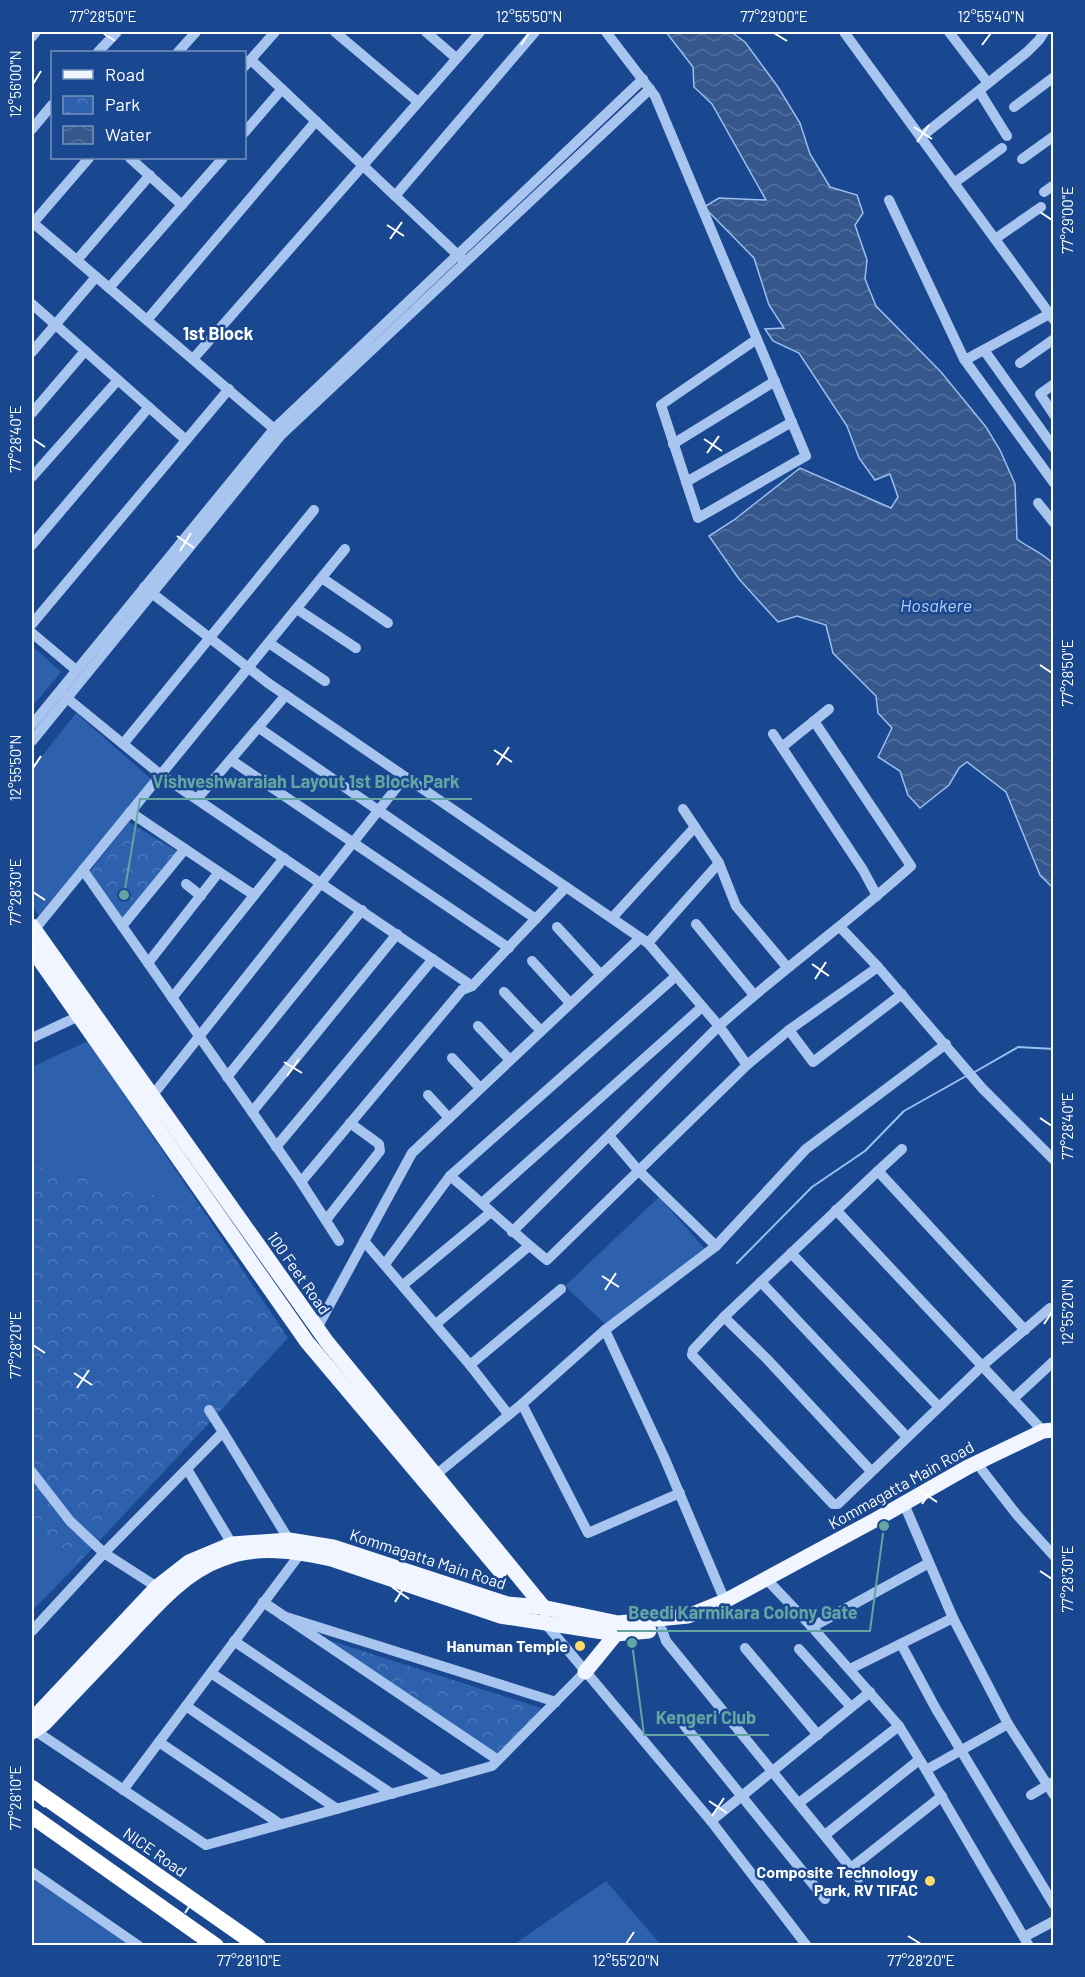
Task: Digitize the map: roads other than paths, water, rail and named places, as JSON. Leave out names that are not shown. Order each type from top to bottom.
[{"type":"highway","name":"NICE Road","points":[[32,1788],[258,1946]]},
{"type":"highway","points":[[32,1816],[216,1946]]},
{"type":"main road","name":"100 Feet Road","points":[[33,928],[307,1342],[430,1480],[551,1624]]},
{"type":"main road","name":"100 Feet Road","points":[[32,949],[79,1016],[146,1099],[430,1480]]},
{"type":"main road","name":"Kommagatta Main Road","points":[[32,1727],[157,1587],[189,1562],[232,1544],[297,1546],[343,1551],[507,1604],[536,1606],[617,1628],[688,1616],[725,1601],[905,1507],[1047,1439],[1050,1433]]},
{"type":"main road","name":"Kommagatta Main Road","points":[[32,1727],[44,1724],[166,1595],[197,1571],[233,1556],[297,1546],[500,1616],[551,1624],[662,1630],[690,1623],[728,1607],[905,1507],[968,1467],[1050,1433]]},
{"type":"main road","points":[[585,1672],[617,1628]]},
{"type":"street","points":[[32,37],[36,32]]},
{"type":"street","points":[[99,51],[117,32]]},
{"type":"street","points":[[179,51],[196,32]]},
{"type":"street","points":[[275,32],[248,63],[282,89],[466,263]]},
{"type":"street","points":[[335,32],[418,102]]},
{"type":"street","points":[[426,32],[456,58]]},
{"type":"street","points":[[193,359],[480,32]]},
{"type":"street","points":[[395,196],[536,32]]},
{"type":"street","points":[[606,32],[647,84],[757,339],[775,381],[806,456],[698,518],[661,405],[757,339]]},
{"type":"street","points":[[844,32],[1052,315],[963,359]]},
{"type":"street","points":[[949,32],[984,87],[1007,136]]},
{"type":"street","points":[[921,137],[1027,52],[1044,32]]},
{"type":"street","points":[[1014,107],[1053,77]]},
{"type":"street","points":[[32,725],[63,694],[278,432],[457,254],[647,84]]},
{"type":"street","points":[[278,432],[466,263],[647,84]]},
{"type":"street","points":[[246,131],[282,89]]},
{"type":"street","points":[[32,129],[51,106]]},
{"type":"street","points":[[147,320],[316,121]]},
{"type":"street","points":[[1022,159],[1053,136]]},
{"type":"street","points":[[954,183],[1002,148]]},
{"type":"street","points":[[88,159],[32,223],[278,432]]},
{"type":"street","points":[[131,159],[182,205]]},
{"type":"street","points":[[110,288],[182,205],[216,160]]},
{"type":"street","points":[[77,260],[150,176]]},
{"type":"street","points":[[1044,192],[1053,185]]},
{"type":"street","points":[[889,200],[963,359],[1053,483]]},
{"type":"street","points":[[995,239],[1041,207]]},
{"type":"street","points":[[32,352],[96,277]]},
{"type":"street","points":[[32,304],[186,440]]},
{"type":"street","points":[[1020,363],[1053,339]]},
{"type":"street","points":[[984,350],[1053,448]]},
{"type":"street","points":[[32,413],[85,351]]},
{"type":"street","points":[[32,477],[118,380]]},
{"type":"street","points":[[673,444],[775,381]]},
{"type":"street","points":[[1053,384],[1040,394],[1053,415]]},
{"type":"street","points":[[32,624],[229,389]]},
{"type":"street","points":[[32,545],[149,407]]},
{"type":"street","points":[[686,482],[792,422]]},
{"type":"street","points":[[1038,503],[1053,523]]},
{"type":"street","points":[[123,744],[314,510]]},
{"type":"street","points":[[33,928],[345,549]]},
{"type":"street","points":[[322,578],[388,623]]},
{"type":"street","points":[[148,590],[286,695],[644,940],[719,1026],[747,1065]]},
{"type":"street","points":[[32,741],[76,670],[148,590]]},
{"type":"street","points":[[297,609],[356,648]]},
{"type":"street","points":[[32,633],[76,670]]},
{"type":"street","points":[[269,643],[325,681]]},
{"type":"street","points":[[63,694],[160,775],[472,986]]},
{"type":"street","points":[[197,799],[286,695]]},
{"type":"street","points":[[782,747],[829,709]]},
{"type":"street","points":[[512,1232],[719,1026],[754,994],[840,927],[911,866],[814,721]]},
{"type":"street","points":[[259,728],[536,919]]},
{"type":"street","points":[[773,734],[863,870],[877,896]]},
{"type":"street","points":[[231,760],[509,948]]},
{"type":"street","points":[[146,1099],[200,1036],[405,777]]},
{"type":"street","points":[[683,809],[718,863],[736,906],[788,967]]},
{"type":"street","points":[[130,812],[254,895]]},
{"type":"street","points":[[612,918],[695,827]]},
{"type":"street","points":[[122,926],[185,849]]},
{"type":"street","points":[[172,998],[284,858]]},
{"type":"street","points":[[317,1328],[412,1153],[600,974],[644,940],[718,863]]},
{"type":"street","points":[[83,870],[301,1182],[339,1241]]},
{"type":"street","points":[[148,963],[219,872]]},
{"type":"street","points":[[186,884],[201,896]]},
{"type":"street","points":[[301,1182],[462,990],[472,986],[566,887]]},
{"type":"street","points":[[227,1077],[362,910]]},
{"type":"street","points":[[696,924],[754,994]]},
{"type":"street","points":[[557,927],[600,974]]},
{"type":"street","points":[[840,927],[902,994],[982,1088],[1053,1160]]},
{"type":"street","points":[[252,1112],[397,934]]},
{"type":"street","points":[[276,1147],[433,959]]},
{"type":"street","points":[[532,961],[570,1003]]},
{"type":"street","points":[[450,1176],[547,1260],[747,1065],[789,1030],[878,967]]},
{"type":"street","points":[[385,1264],[450,1176],[676,976]]},
{"type":"street","points":[[504,992],[541,1031]]},
{"type":"street","points":[[789,1030],[813,1062],[902,994]]},
{"type":"street","points":[[482,1203],[702,1007]]},
{"type":"street","points":[[32,1038],[79,1016]]},
{"type":"street","points":[[478,1026],[510,1060]]},
{"type":"street","points":[[430,1480],[522,1404],[605,1330],[716,1245],[806,1149],[946,1044]]},
{"type":"street","points":[[452,1059],[480,1088]]},
{"type":"street","points":[[428,1095],[449,1118]]},
{"type":"street","points":[[326,1220],[380,1151],[379,1144],[350,1123]]},
{"type":"street","points":[[609,1136],[638,1170],[716,1245]]},
{"type":"street","points":[[902,1149],[724,1317],[693,1350],[692,1355],[833,1504],[838,1504],[982,1366],[1050,1308],[1053,1308]]},
{"type":"street","points":[[878,1172],[1025,1330]]},
{"type":"street","points":[[836,1210],[1013,1399],[1050,1433]]},
{"type":"street","points":[[403,1285],[491,1212]]},
{"type":"street","points":[[364,1241],[436,1324],[508,1414]]},
{"type":"street","points":[[436,1324],[529,1246]]},
{"type":"street","points":[[790,1253],[939,1407]]},
{"type":"street","points":[[761,1282],[907,1437]]},
{"type":"street","points":[[470,1365],[561,1290]]},
{"type":"street","points":[[724,1317],[767,1359],[871,1471]]},
{"type":"street","points":[[605,1330],[680,1493],[725,1601]]},
{"type":"street","points":[[1013,1399],[1053,1361]]},
{"type":"street","points":[[522,1404],[588,1533],[680,1493]]},
{"type":"street","points":[[123,1790],[263,1602],[297,1546],[209,1410]]},
{"type":"street","points":[[32,1631],[104,1553],[224,1432]]},
{"type":"street","points":[[187,1469],[232,1544]]},
{"type":"street","points":[[982,1470],[1053,1556]]},
{"type":"street","points":[[32,1472],[70,1521],[104,1553],[157,1587]]},
{"type":"street","points":[[905,1507],[953,1618],[1008,1724],[1050,1784],[1053,1795]]},
{"type":"street","points":[[812,1627],[929,1563]]},
{"type":"street","points":[[771,1584],[850,1669],[898,1726],[942,1796],[1026,1941],[1053,1921]]},
{"type":"street","points":[[263,1602],[498,1760]]},
{"type":"street","points":[[284,1616],[556,1702]]},
{"type":"street","points":[[850,1669],[953,1618]]},
{"type":"street","points":[[551,1624],[585,1672],[711,1821],[807,1946]]},
{"type":"street","points":[[662,1630],[666,1641],[860,1878]]},
{"type":"street","points":[[234,1641],[440,1780]]},
{"type":"street","points":[[902,1644],[936,1709],[1053,1905]]},
{"type":"street","points":[[745,1648],[818,1735]]},
{"type":"street","points":[[799,1649],[851,1707]]},
{"type":"street","points":[[32,1727],[206,1845],[492,1766],[585,1672]]},
{"type":"street","points":[[211,1673],[392,1794]]},
{"type":"street","points":[[711,1821],[870,1692]]},
{"type":"street","points":[[186,1706],[337,1809]]},
{"type":"street","points":[[926,1770],[1008,1724]]},
{"type":"street","points":[[684,1725],[825,1899]]},
{"type":"street","points":[[799,1803],[898,1726]]},
{"type":"street","points":[[159,1742],[280,1824]]},
{"type":"street","points":[[825,1835],[919,1760]]},
{"type":"street","points":[[1031,1795],[1050,1784]]},
{"type":"street","points":[[851,1868],[942,1796]]},
{"type":"street","points":[[32,1872],[139,1946]]},
{"type":"water","name":"Hosakere","points":[[666,32],[731,32],[745,42],[778,87],[800,123],[810,154],[830,187],[857,195],[863,213],[855,225],[867,260],[865,279],[876,306],[941,372],[986,427],[1000,450],[1015,484],[1017,539],[1053,564],[1053,888],[1040,875],[1006,792],[967,762],[959,768],[949,785],[920,808],[908,795],[900,771],[878,757],[892,728],[878,713],[876,696],[833,653],[826,625],[797,616],[778,622],[739,579],[709,536],[734,520],[800,468],[891,508],[898,497],[890,474],[875,480],[859,458],[847,426],[799,353],[773,341],[765,329],[784,328],[769,305],[754,258],[704,207],[719,198],[766,200],[712,104],[694,87],[693,67]]},
{"type":"waterway","points":[[973,1073],[1018,1047],[1054,1049]]},
{"type":"waterway","points":[[737,1263],[812,1187],[865,1151],[904,1111],[968,1075]]},
{"type":"place","name":"Vishveshwaraiah Layout 1st Block Park","points":[[124,895]]},
{"type":"place","name":"Beedi Karmikara Colony Gate","points":[[884,1526]]},
{"type":"place","name":"Kengeri Club","points":[[632,1643]]},
{"type":"place","name":"Hanuman Temple","points":[[580,1646]]},
{"type":"place","name":"Composite Technology Park, RV TIFAC","points":[[930,1881]]},
{"type":"district","name":"1st Block","points":[[218,334]]}]
